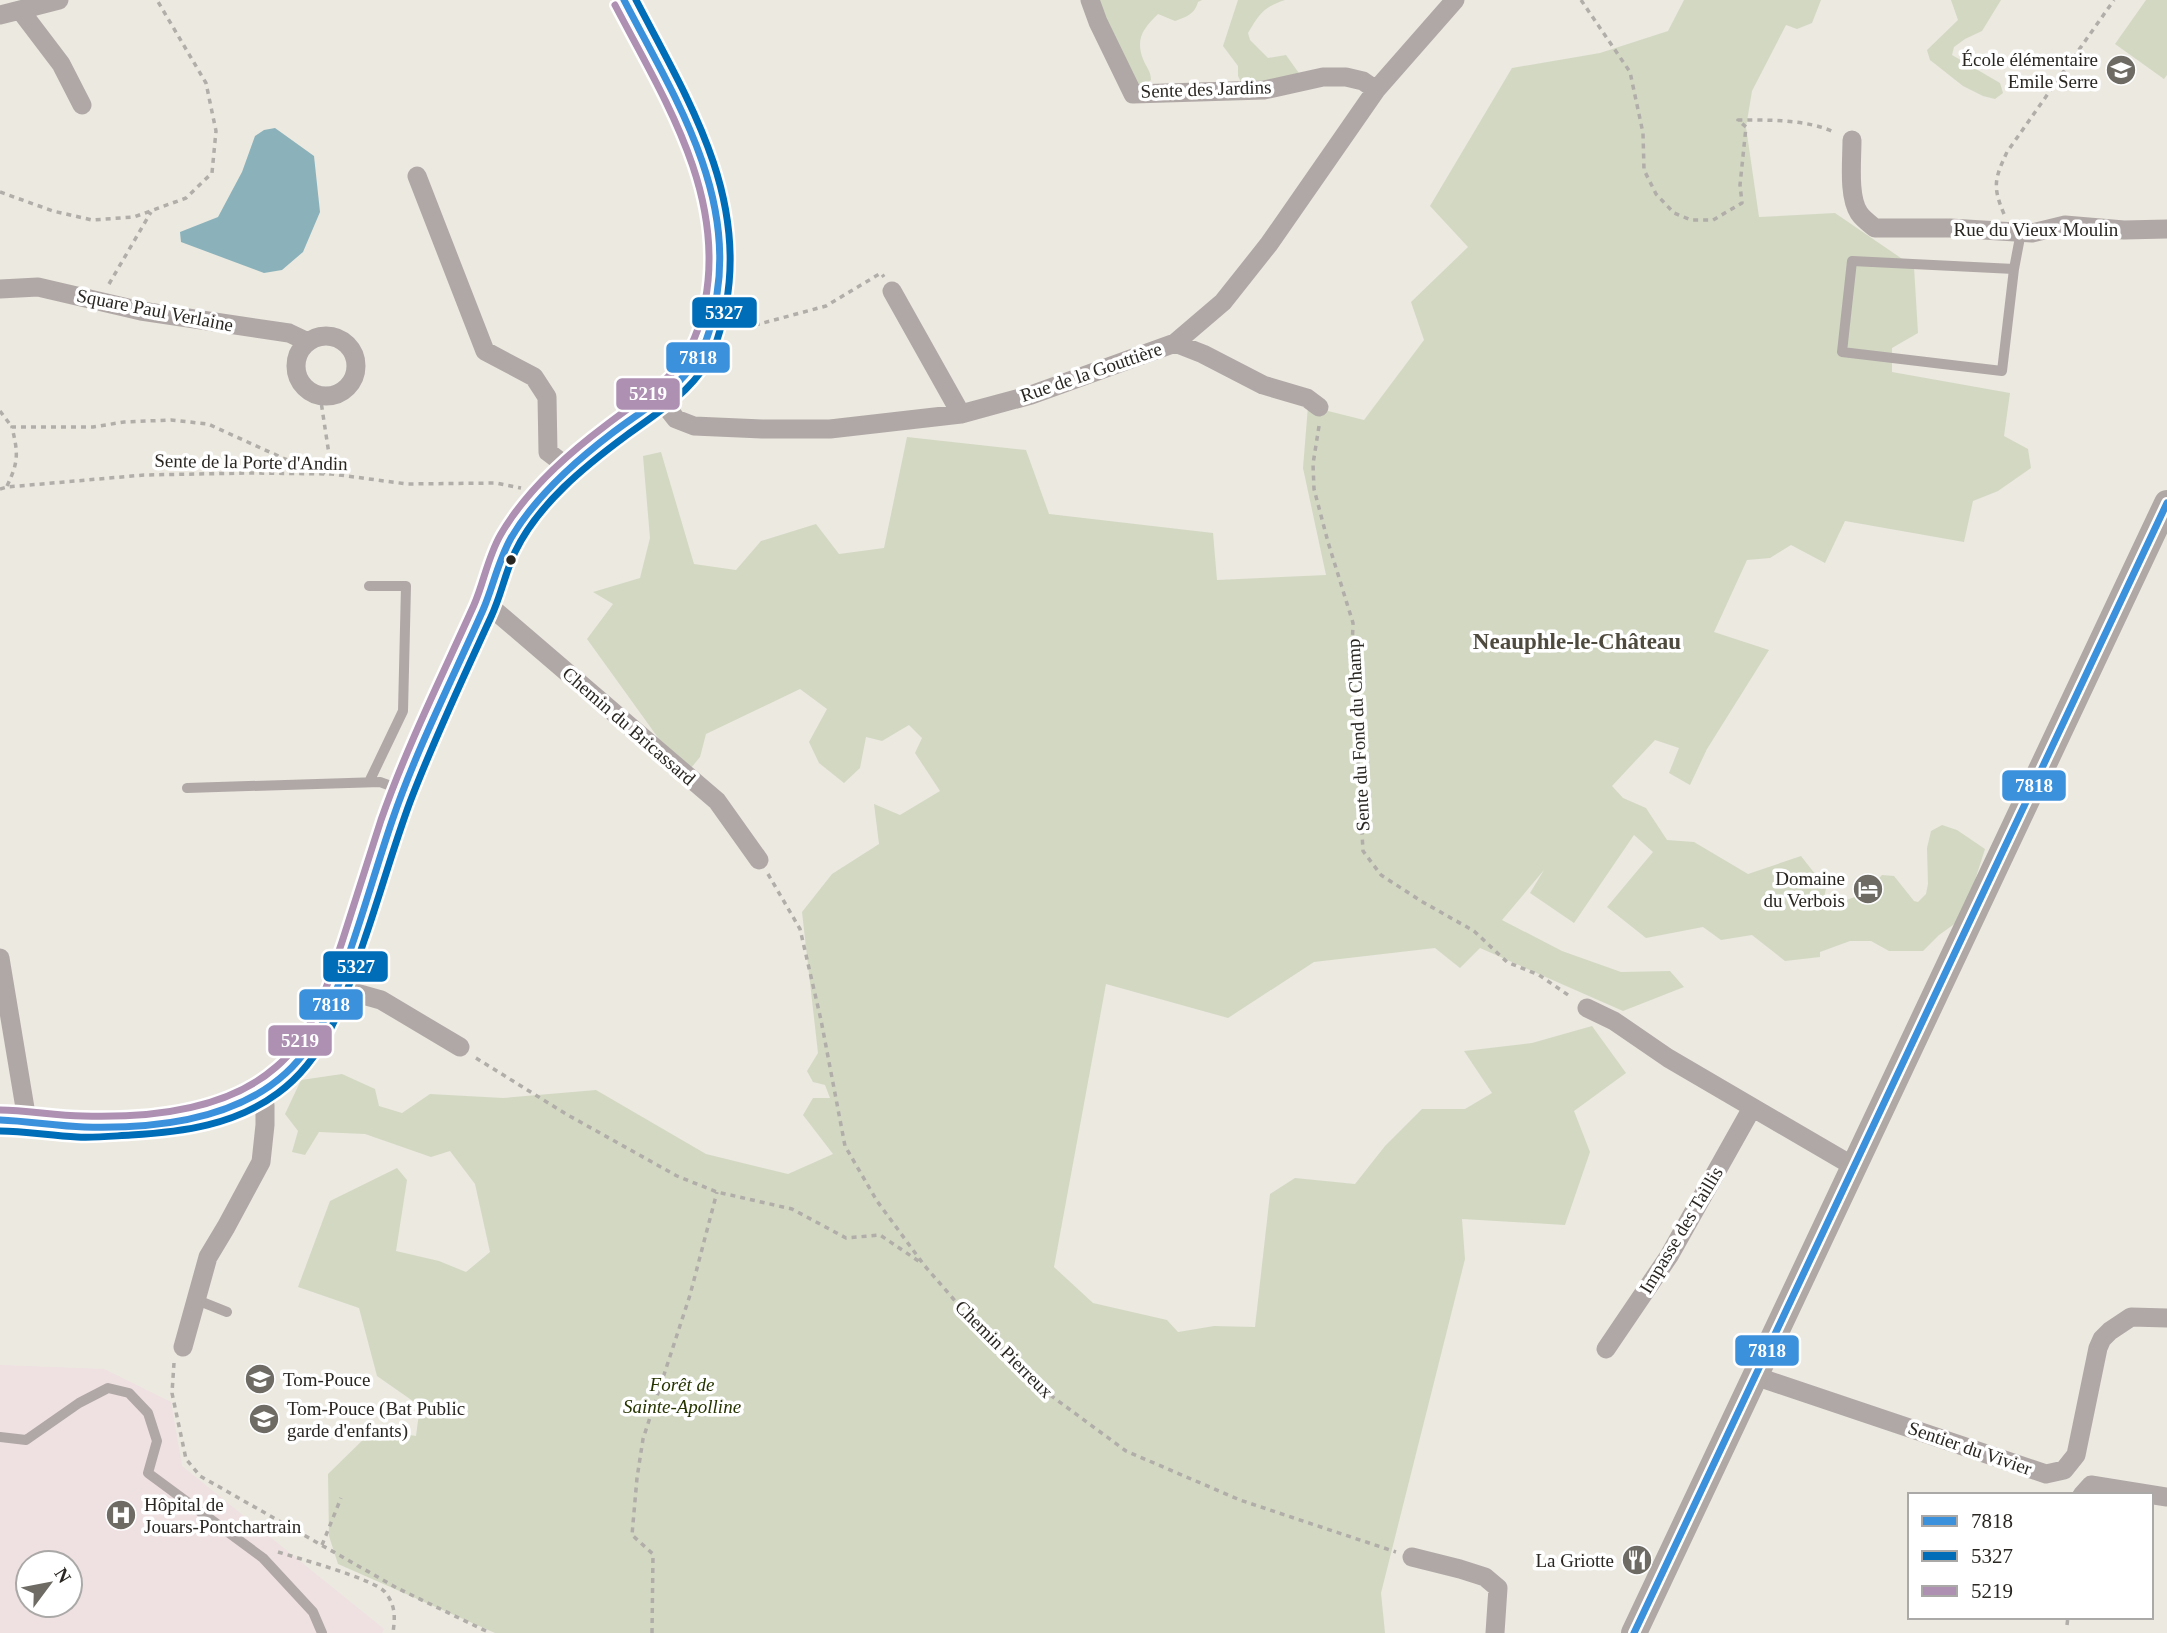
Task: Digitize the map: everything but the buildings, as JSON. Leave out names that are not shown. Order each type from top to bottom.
[{"type":"street","points":[[0,15],[59,0]]},
{"type":"street","points":[[0,1120],[27,1120],[80,1127],[182,1121],[215,1114],[253,1098],[290,1070],[315,1037],[338,988],[404,790],[440,702],[486,603],[511,538],[544,492],[614,432],[661,400],[682,380],[699,356],[710,328],[721,269],[718,213],[699,149],[624,0]]},
{"type":"street","name":"Sente des Jardins","points":[[1090,0],[1133,94],[1264,90],[1323,76],[1363,81],[1376,90]]},
{"type":"street","name":"Rue de la Gouttière","points":[[661,400],[676,419],[694,426],[830,429],[961,414],[1031,395],[1175,343],[1223,302],[1269,244],[1376,90],[1455,0]]},
{"type":"street","points":[[20,10],[61,64],[82,105]]},
{"type":"street","name":"Rue du Vieux Moulin","points":[[1852,140],[1854,201],[1859,214],[1875,229],[1950,228],[2032,233],[2065,225],[2124,230],[2167,229]]},
{"type":"street","points":[[416,176],[485,351],[534,377],[547,397],[548,452],[569,468]]},
{"type":"street","name":"Square Paul Verlaine","points":[[0,289],[38,287],[141,311],[289,333],[308,342],[326,335],[336,337],[352,350],[356,369],[348,387],[339,393],[320,395]]},
{"type":"street","points":[[892,290],[961,414]]},
{"type":"street","points":[[308,342],[297,358],[298,377],[311,391],[320,395]]},
{"type":"street","points":[[1175,343],[1203,354],[1263,385],[1307,398],[1319,407]]},
{"type":"street","points":[[1634,1633],[2167,503]]},
{"type":"street","name":"Chemin du Bricassard","points":[[486,603],[717,802],[759,860]]},
{"type":"street","points":[[0,958],[27,1120]]},
{"type":"street","points":[[338,988],[381,1000],[460,1047]]},
{"type":"street","points":[[1587,1009],[1614,1021],[1668,1058],[1853,1166]]},
{"type":"street","points":[[183,1347],[208,1257],[261,1162],[265,1105],[253,1098]]},
{"type":"street","name":"Impasse des Taillis","points":[[1606,1349],[1669,1256],[1752,1108]]},
{"type":"street","name":"Sentier du Vivier","points":[[1755,1376],[2046,1474],[2064,1470],[2076,1455],[2102,1339],[2131,1317],[2167,1318]]},
{"type":"street","points":[[2084,1493],[2091,1485],[2142,1493]]},
{"type":"street","points":[[1412,1557],[1485,1577],[1498,1588],[1495,1633]]},
{"type":"lane","points":[[2014,270],[1852,261],[1842,352],[2002,371],[2014,270],[2017,232]]},
{"type":"lane","points":[[369,586],[406,586],[402,711],[369,782]]},
{"type":"lane","points":[[187,788],[380,782],[404,790]]},
{"type":"lane","points":[[197,1300],[227,1312]]},
{"type":"lane","points":[[0,1437],[26,1440],[79,1403],[108,1388],[129,1393],[148,1413],[156,1441],[148,1474],[263,1558],[313,1612],[322,1633]]},
{"type":"path","points":[[0,192],[53,211],[92,220],[134,217],[186,198],[212,173],[216,131],[206,83],[157,0]]},
{"type":"path","points":[[1581,0],[1630,72],[1643,133],[1644,170],[1656,194],[1674,213],[1690,220],[1713,220],[1742,203],[1740,185],[1746,127],[1738,120],[1779,120],[1825,128],[1852,140]]},
{"type":"path","points":[[2017,232],[1999,201],[1996,178],[2007,152],[2114,0]]},
{"type":"path","points":[[90,299],[110,283],[153,210]]},
{"type":"path","points":[[710,328],[748,327],[826,306],[881,272],[892,290]]},
{"type":"path","points":[[12,427],[93,427],[124,422],[172,421],[208,424],[285,459],[332,474],[320,395]]},
{"type":"path","name":"Sente du Fond du Champ","points":[[1319,407],[1313,464],[1314,489],[1353,623],[1352,651],[1363,851],[1381,875],[1474,931],[1507,962],[1539,975],[1587,1009]]},
{"type":"path","points":[[0,411],[12,427],[19,454],[7,486]]},
{"type":"path","name":"Sente de la Porte d'Andin","points":[[0,489],[7,486],[144,475],[250,472],[332,474],[407,484],[496,483],[544,492]]},
{"type":"path","name":"Chemin Pierreux","points":[[759,860],[800,929],[845,1146],[877,1201],[924,1265],[988,1337],[1038,1386],[1126,1451],[1240,1500],[1412,1557]]},
{"type":"path","points":[[460,1047],[566,1114],[677,1176],[717,1192],[792,1209],[846,1238],[880,1235],[924,1265]]},
{"type":"path","points":[[652,1633],[653,1554],[632,1535],[636,1478],[643,1439],[690,1295],[717,1192]]},
{"type":"path","points":[[183,1347],[174,1358],[172,1393],[186,1459],[200,1476],[397,1588],[490,1633]]},
{"type":"path","points":[[322,1545],[341,1499]]},
{"type":"path","points":[[263,1558],[277,1552],[323,1564],[383,1590],[395,1609],[393,1633]]},
{"type":"path","points":[[2067,1625],[2068,1619]]},
{"type":"shaded area","name":"Hôpital de Jouars-Pontchartrain","points":[[0,1365],[104,1369],[171,1402],[182,1466],[384,1629],[382,1633],[0,1633]]},
{"type":"green space","points":[[1099,0],[1202,0],[1192,12],[1175,21],[1158,14],[1145,29],[1140,45],[1151,80],[1140,89],[1107,28]]},
{"type":"green space","points":[[1238,0],[1285,0],[1263,12],[1248,33],[1250,40],[1268,58],[1286,55],[1301,76],[1242,84],[1238,76],[1238,66],[1223,46]]},
{"type":"green space","name":"Forêt de Sainte-Apolline","points":[[1684,0],[1821,0],[1812,23],[1797,29],[1786,25],[1752,91],[1746,127],[1759,217],[1835,213],[1914,267],[1918,333],[1892,348],[1892,372],[2010,393],[2004,436],[2028,449],[2031,468],[1998,491],[1973,501],[1964,542],[1845,521],[1825,563],[1791,545],[1770,558],[1747,560],[1714,632],[1769,650],[1707,749],[1690,785],[1669,773],[1679,748],[1655,740],[1612,786],[1623,798],[1646,808],[1667,840],[1694,842],[1748,874],[1801,856],[1826,888],[1822,908],[1864,894],[1882,875],[1894,876],[1914,901],[1918,902],[1926,894],[1928,884],[1927,848],[1931,831],[1942,825],[1957,830],[1985,849],[1970,906],[1960,920],[1923,951],[1889,951],[1871,941],[1850,941],[1820,952],[1820,957],[1785,961],[1752,935],[1721,940],[1703,927],[1646,938],[1607,907],[1653,852],[1634,835],[1574,923],[1530,893],[1544,870],[1502,920],[1562,951],[1621,972],[1670,971],[1684,987],[1623,1011],[1480,948],[1460,968],[1435,948],[1314,962],[1228,1018],[1106,984],[1054,1267],[1093,1303],[1167,1320],[1178,1332],[1214,1326],[1255,1327],[1270,1194],[1295,1178],[1355,1184],[1385,1146],[1422,1109],[1465,1109],[1492,1093],[1464,1051],[1532,1043],[1592,1026],[1626,1073],[1574,1111],[1590,1152],[1565,1225],[1462,1219],[1465,1259],[1381,1593],[1385,1633],[495,1633],[338,1564],[329,1536],[328,1474],[374,1429],[416,1436],[420,1406],[377,1376],[359,1308],[298,1287],[330,1201],[397,1168],[407,1180],[396,1251],[439,1261],[466,1272],[490,1252],[475,1184],[450,1151],[431,1157],[365,1134],[319,1132],[305,1155],[292,1152],[298,1131],[285,1114],[301,1080],[342,1074],[375,1089],[379,1106],[402,1113],[430,1094],[503,1098],[596,1090],[706,1154],[788,1174],[833,1154],[803,1115],[813,1098],[830,1098],[825,1085],[813,1082],[807,1071],[818,1053],[802,912],[832,874],[879,844],[874,804],[900,815],[940,791],[915,753],[922,738],[909,725],[882,741],[866,737],[860,768],[844,783],[819,763],[809,742],[827,709],[800,689],[706,734],[700,757],[691,768],[659,739],[587,639],[613,604],[593,592],[640,578],[650,538],[643,456],[661,452],[694,564],[736,570],[761,541],[816,524],[839,554],[884,548],[907,437],[1026,450],[1049,514],[1213,533],[1217,580],[1326,575],[1303,468],[1308,406],[1364,420],[1424,340],[1411,302],[1468,247],[1430,206],[1512,68],[1600,53],[1668,31]]},
{"type":"green space","points":[[1951,0],[2001,0],[1982,31],[1954,47],[1952,55],[2000,83],[2003,93],[1995,99],[1963,86],[1930,60],[1927,50],[1958,20]]},
{"type":"green space","points":[[2146,0],[2167,0],[2167,75],[2164,79],[2115,44]]},
{"type":"water","points":[[275,128],[314,156],[320,212],[303,252],[282,270],[264,273],[181,242],[180,232],[218,217],[242,172],[255,136],[264,130]]},
{"type":"transit line","name":"7818","points":[[0,1120],[110,1127],[191,1119],[242,1102],[265,1089],[299,1060],[319,1029],[334,996],[402,794],[483,610],[511,538],[531,509],[569,469],[668,391],[689,371],[701,352],[710,328],[717,294],[720,254],[716,216],[707,178],[679,105],[624,0]]},
{"type":"transit line","name":"5327","points":[[0,1131],[90,1137],[150,1134],[208,1125],[244,1113],[261,1104],[278,1093],[310,1062],[342,1004],[410,802],[525,534],[564,487],[681,394],[707,363],[721,328],[726,305],[730,263],[728,223],[708,146],[674,72],[636,0]]},
{"type":"transit line","name":"5219","points":[[0,1110],[108,1116],[185,1109],[234,1094],[256,1082],[289,1055],[300,1041],[324,993],[391,792],[474,605],[501,534],[522,503],[547,475],[590,437],[656,388],[670,375],[691,345],[705,302],[709,262],[707,223],[686,147],[615,5]]},
{"type":"transit line","name":"7818","points":[[1634,1633],[2167,503]]},
{"type":"place","name":"École élémentaire Emile Serre","points":[[2121,70]]},
{"type":"place","name":"Domaine du Verbois","points":[[1868,889]]},
{"type":"place","name":"Tom-Pouce","points":[[260,1379]]},
{"type":"place","name":"Tom-Pouce (Bat Public garde d'enfants)","points":[[264,1419]]},
{"type":"place","name":"Hôpital de Jouars-Pontchartrain","points":[[121,1515]]},
{"type":"place","name":"La Griotte","points":[[1637,1560]]},
{"type":"district","name":"Neauphle-le-Château","points":[[1577,641]]}]
